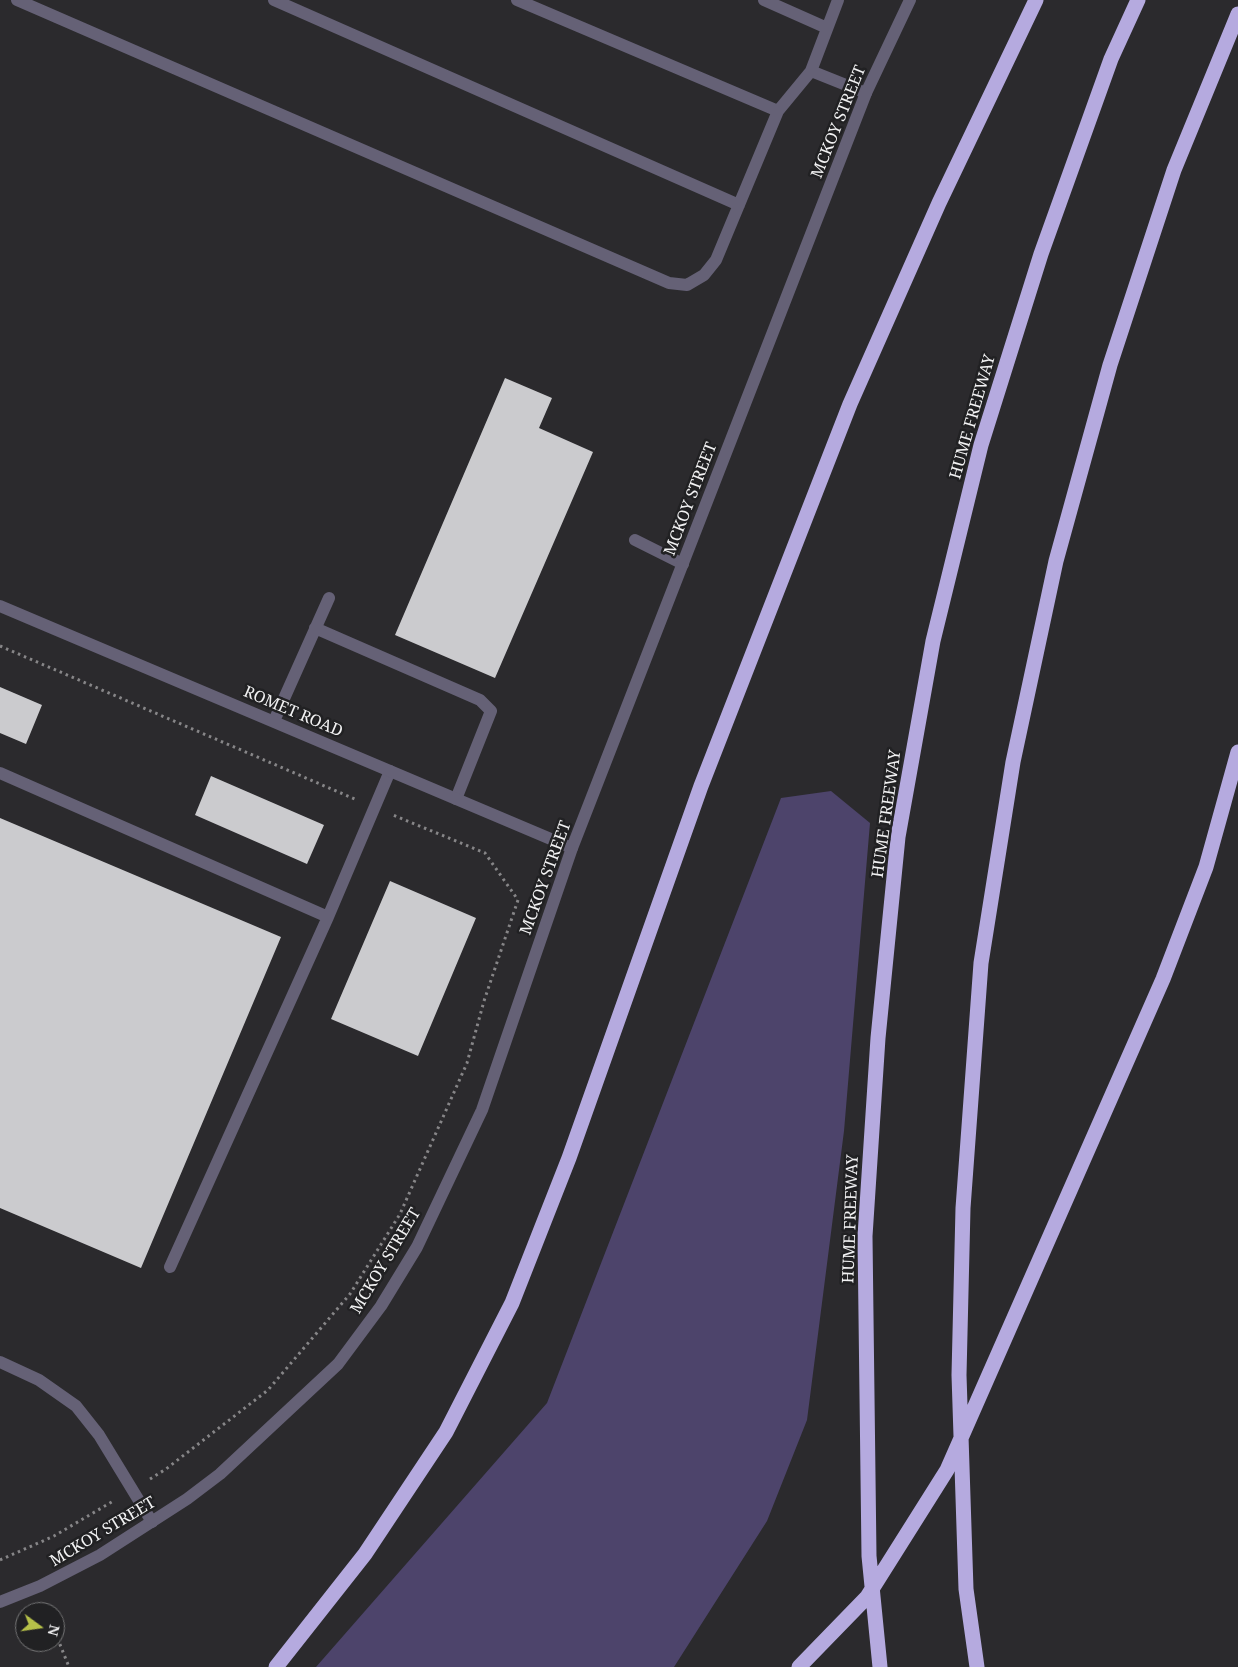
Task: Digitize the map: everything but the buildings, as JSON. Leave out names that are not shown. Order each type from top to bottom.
[{"type":"highway","points":[[276,1667],[365,1554],[446,1432],[512,1303],[569,1158],[701,786],[843,422],[939,203],[1036,0]]},
{"type":"highway","name":"HUME FREEWAY","points":[[880,1667],[870,1556],[865,1236],[878,1038],[898,837],[933,641],[981,445],[1041,254],[1111,59],[1138,0]]},
{"type":"highway","points":[[977,1667],[966,1589],[958,1375],[964,1208],[981,964],[1012,762],[1056,561],[1110,366],[1171,179],[1238,14]]},
{"type":"highway","points":[[799,1667],[867,1597],[947,1470],[1163,979],[1206,866],[1238,752]]},
{"type":"street","points":[[18,0],[669,283],[687,285],[704,275],[716,260],[778,111],[811,71],[838,0]]},
{"type":"street","points":[[274,0],[739,205]]},
{"type":"street","points":[[517,0],[778,111]]},
{"type":"street","points":[[764,0],[827,28]]},
{"type":"street","name":"MCKOY STREET","points":[[0,1602],[73,1570],[152,1522],[220,1474],[338,1364],[417,1248],[482,1110],[572,848],[866,93],[910,0]]},
{"type":"street","points":[[811,71],[866,93]]},
{"type":"street","points":[[635,540],[683,564]]},
{"type":"street","points":[[274,722],[329,598]]},
{"type":"street","name":"ROMET ROAD","points":[[0,606],[572,848]]},
{"type":"street","points":[[315,628],[480,700],[491,711],[456,799]]},
{"type":"street","points":[[170,1267],[328,918],[390,771]]},
{"type":"street","points":[[0,773],[328,918]]},
{"type":"street","points":[[0,1362],[40,1380],[76,1406],[99,1435],[152,1522]]},
{"type":"path","points":[[0,646],[485,854],[518,900],[484,1001],[467,1063],[400,1214],[350,1294],[268,1390],[166,1470],[54,1536],[0,1560]]},
{"type":"path","points":[[63,1652],[69,1667]]},
{"type":"shaded area","points":[[831,791],[870,823],[844,1131],[807,1420],[767,1521],[674,1667],[316,1667],[547,1403],[781,798]]}]
